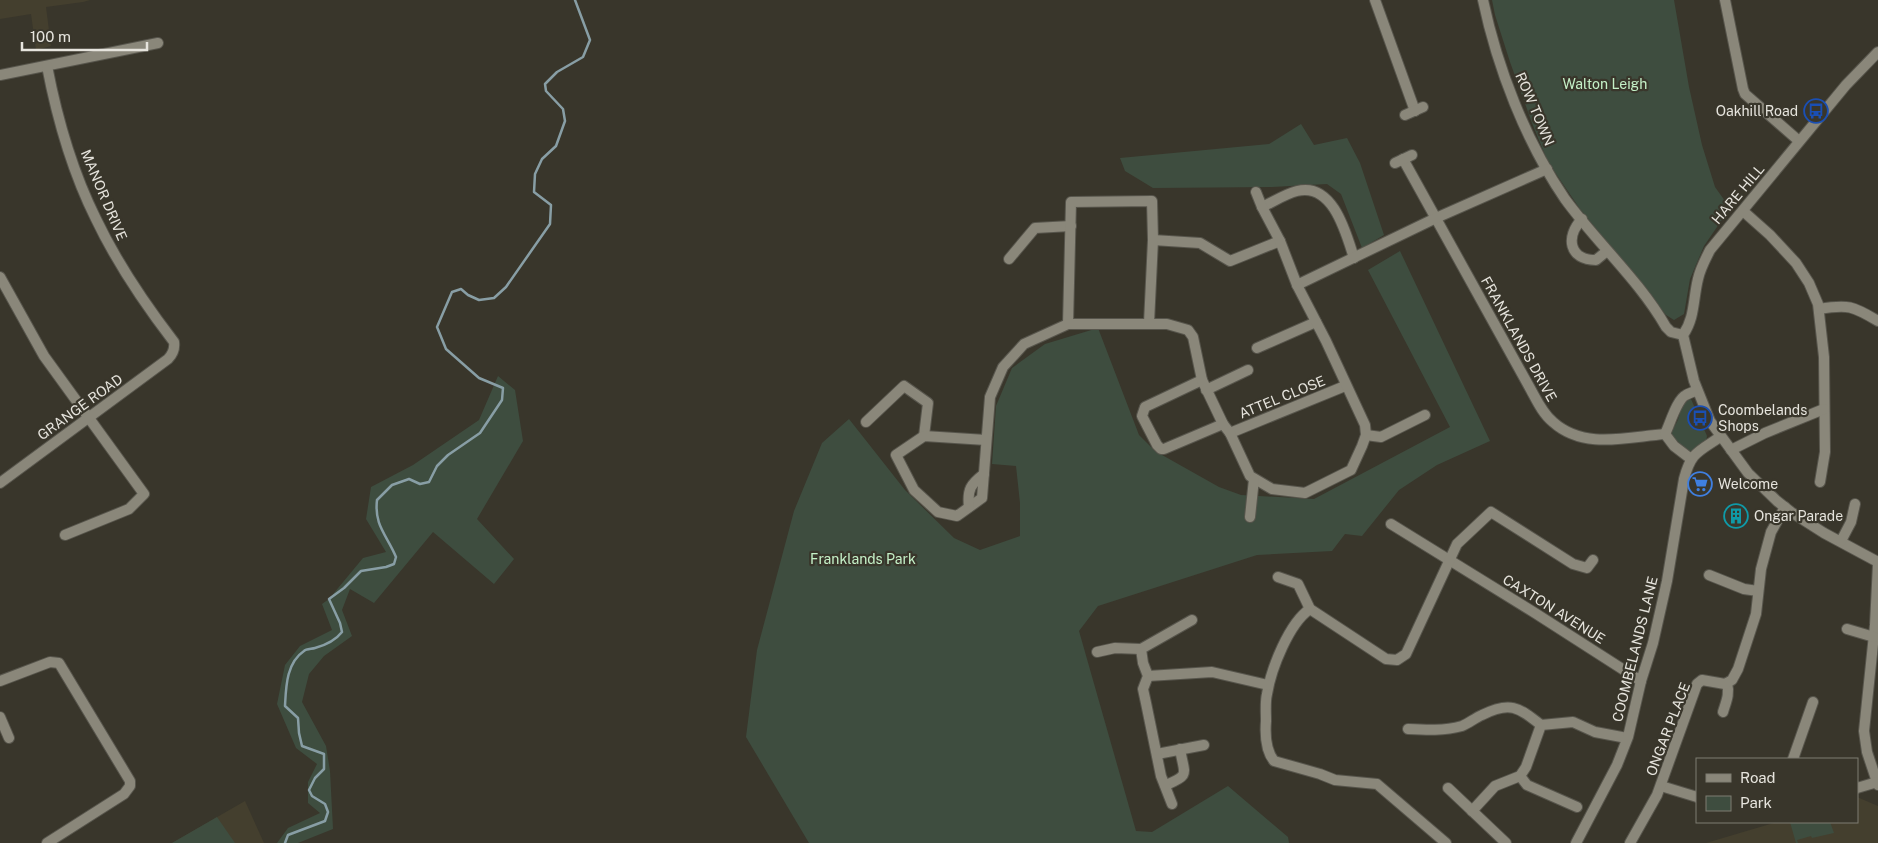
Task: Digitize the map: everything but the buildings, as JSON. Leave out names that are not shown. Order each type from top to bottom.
[{"type":"street","points":[[1375,0],[1415,111]]},
{"type":"street","name":"ROW TOWN","points":[[1483,0],[1494,44],[1518,112],[1531,142],[1546,169],[1566,200],[1637,286],[1671,332],[1683,335]]},
{"type":"street","points":[[1725,0],[1745,94],[1799,141]]},
{"type":"street","points":[[0,75],[158,43]]},
{"type":"street","name":"HARE HILL","points":[[1683,335],[1691,322],[1702,266],[1717,241],[1846,85],[1878,52]]},
{"type":"street","name":"MANOR DRIVE","points":[[47,66],[62,130],[95,218],[132,284],[174,342],[174,350]]},
{"type":"street","name":"FRANKLANDS DRIVE","points":[[1404,159],[1531,390],[1552,422],[1581,439],[1596,441],[1664,434]]},
{"type":"street","points":[[1297,285],[1436,218],[1546,169]]},
{"type":"street","points":[[1262,207],[1298,191],[1312,190],[1324,196],[1335,210],[1348,237],[1354,258]]},
{"type":"street","points":[[986,440],[924,436],[896,454],[914,490],[938,512],[956,516],[982,498],[990,397],[1003,367],[1024,344],[1068,324],[1167,324],[1188,330],[1193,337],[1204,385],[1223,424],[1230,433],[1250,476],[1272,490],[1305,493],[1351,470],[1366,435],[1365,425],[1297,285],[1280,241],[1256,192]]},
{"type":"street","points":[[1068,324],[1071,202],[1152,201],[1153,240],[1149,323]]},
{"type":"street","points":[[1743,211],[1770,234],[1796,263],[1809,283],[1819,309],[1824,357],[1825,452],[1820,482]]},
{"type":"street","points":[[1582,219],[1575,226],[1572,234],[1571,242],[1573,249],[1587,260],[1596,260],[1607,250]]},
{"type":"street","points":[[1009,259],[1036,228],[1071,226]]},
{"type":"street","points":[[1153,240],[1200,243],[1230,261],[1280,241]]},
{"type":"street","points":[[0,276],[44,356],[144,494],[129,509],[65,535]]},
{"type":"street","points":[[1819,309],[1851,307],[1878,321]]},
{"type":"street","points":[[1257,348],[1316,322]]},
{"type":"street","points":[[1683,335],[1696,386],[1710,421],[1720,437],[1756,482],[1785,508],[1805,522],[1878,563],[1874,637],[1864,731],[1867,752],[1877,784],[1858,788]]},
{"type":"street","name":"GRANGE ROAD","points":[[0,483],[168,359],[174,350]]},
{"type":"street","points":[[1223,424],[1167,449],[1161,449],[1142,416],[1145,408],[1248,370]]},
{"type":"street","points":[[866,422],[904,386],[928,403],[924,436]]},
{"type":"street","name":"ATTEL CLOSE","points":[[1230,433],[1346,386]]},
{"type":"street","points":[[1696,386],[1678,402],[1672,420],[1664,434],[1674,446],[1691,459],[1696,453],[1720,437]]},
{"type":"street","points":[[1732,450],[1765,433],[1824,409]]},
{"type":"street","points":[[1366,435],[1381,437],[1425,415]]},
{"type":"street","name":"COOMBELANDS LANE","points":[[1576,843],[1618,765],[1627,738],[1641,681],[1654,644],[1684,480],[1691,459]]},
{"type":"street","points":[[1250,517],[1254,479]]},
{"type":"street","points":[[1841,541],[1851,522],[1854,504]]},
{"type":"street","points":[[1722,712],[1728,697],[1727,683],[1732,680],[1738,669],[1756,614],[1760,569],[1771,532],[1785,508]]},
{"type":"street","points":[[1278,577],[1298,584],[1310,609],[1386,659],[1397,660],[1406,654],[1457,544],[1491,512],[1573,564],[1586,568],[1594,560]]},
{"type":"street","name":"CAXTON AVENUE","points":[[1390,524],[1641,681]]},
{"type":"street","points":[[1709,575],[1744,589],[1758,591]]},
{"type":"street","points":[[1310,609],[1303,614],[1291,633],[1275,662],[1268,685],[1266,696],[1266,730],[1270,756],[1274,761],[1335,780],[1376,784],[1446,843]]},
{"type":"street","points":[[1097,652],[1115,648],[1141,648],[1192,620]]},
{"type":"street","points":[[1847,629],[1874,637]]},
{"type":"street","points":[[1141,648],[1143,663],[1148,676],[1144,688],[1161,776],[1172,804]]},
{"type":"street","points":[[0,681],[50,662],[59,663],[130,781],[130,786],[124,794],[47,843]]},
{"type":"street","points":[[1148,676],[1212,672],[1268,685]]},
{"type":"street","name":"ONGAR PLACE","points":[[1630,843],[1661,786],[1697,684],[1702,680],[1719,684],[1727,683]]},
{"type":"street","points":[[1793,758],[1814,702]]},
{"type":"street","points":[[1408,729],[1436,731],[1462,725],[1500,707],[1509,706],[1524,711],[1541,725],[1573,722],[1595,732],[1627,738]]},
{"type":"street","points":[[0,717],[9,739]]},
{"type":"street","points":[[1472,811],[1494,786],[1520,776],[1530,759],[1541,725]]},
{"type":"street","points":[[1157,754],[1204,745]]},
{"type":"street","points":[[1166,785],[1182,778],[1184,774],[1180,749]]},
{"type":"street","points":[[1520,776],[1527,785],[1577,807]]},
{"type":"street","points":[[1661,786],[1696,798]]},
{"type":"street","points":[[1448,788],[1506,843]]},
{"type":"shaded area","points":[[0,0],[90,0],[46,7],[51,46],[36,50],[31,14],[0,19]]},
{"type":"shaded area","points":[[1858,797],[1878,806],[1878,843],[1706,843],[1774,823],[1858,823]]},
{"type":"shaded area","points":[[245,801],[264,843],[172,843]]},
{"type":"green space","name":"Walton Leigh","points":[[1492,0],[1674,0],[1689,87],[1702,145],[1715,187],[1730,208],[1704,246],[1690,279],[1684,314],[1674,320],[1666,315],[1580,209],[1548,162],[1510,62]]},
{"type":"green space","points":[[1301,124],[1314,145],[1347,138],[1360,163],[1384,235],[1362,248],[1341,194],[1327,184],[1272,187],[1153,188],[1125,171],[1120,158],[1269,144]]},
{"type":"green space","name":"Franklands Park","points":[[1400,251],[1490,441],[1437,465],[1399,490],[1362,536],[1345,534],[1332,551],[1257,555],[1098,606],[1079,631],[1136,831],[1152,832],[1228,786],[1288,837],[1289,843],[809,843],[746,737],[757,650],[794,511],[822,443],[849,419],[905,490],[954,538],[980,550],[1020,536],[1020,503],[1016,466],[992,464],[996,406],[1012,368],[1045,344],[1098,328],[1139,435],[1155,451],[1219,487],[1241,495],[1314,499],[1450,427],[1368,270]]},
{"type":"green space","points":[[498,376],[515,390],[523,441],[477,519],[514,559],[494,584],[433,532],[374,603],[350,589],[342,610],[352,636],[324,656],[309,674],[302,702],[326,746],[330,771],[333,829],[298,843],[277,843],[288,828],[320,813],[308,803],[308,782],[317,764],[296,748],[277,704],[285,665],[300,646],[332,630],[322,604],[329,599],[363,558],[386,552],[366,519],[371,487],[413,465],[479,420]]},
{"type":"green space","points":[[1691,399],[1707,436],[1706,442],[1689,452],[1676,444],[1670,432],[1677,422],[1683,405]]},
{"type":"green space","points":[[217,817],[235,843],[172,843]]},
{"type":"green space","points":[[1790,823],[1830,823],[1834,833],[1812,838],[1811,836],[1797,840],[1798,843],[1796,843]]},
{"type":"waterway","points":[[285,843],[288,835],[325,821],[328,812],[325,804],[312,796],[309,790],[315,778],[324,769],[324,754],[302,746],[298,718],[285,706],[290,669],[298,656],[305,650],[327,644],[342,632],[329,599],[344,588],[361,571],[394,564],[396,557],[377,517],[377,500],[392,485],[409,479],[420,484],[429,482],[437,466],[448,455],[480,433],[502,400],[503,388],[479,378],[446,349],[437,327],[452,292],[461,289],[479,300],[494,298],[506,287],[550,224],[551,205],[534,192],[535,174],[542,159],[556,146],[565,121],[563,109],[546,91],[545,84],[557,72],[583,57],[590,40],[575,0]]},
{"type":"place","name":"Oakhill Road","points":[[1816,111]]},
{"type":"place","name":"Coombelands Shops","points":[[1700,418]]},
{"type":"place","name":"Welcome","points":[[1700,484]]},
{"type":"place","name":"Ongar Parade","points":[[1736,516]]}]
